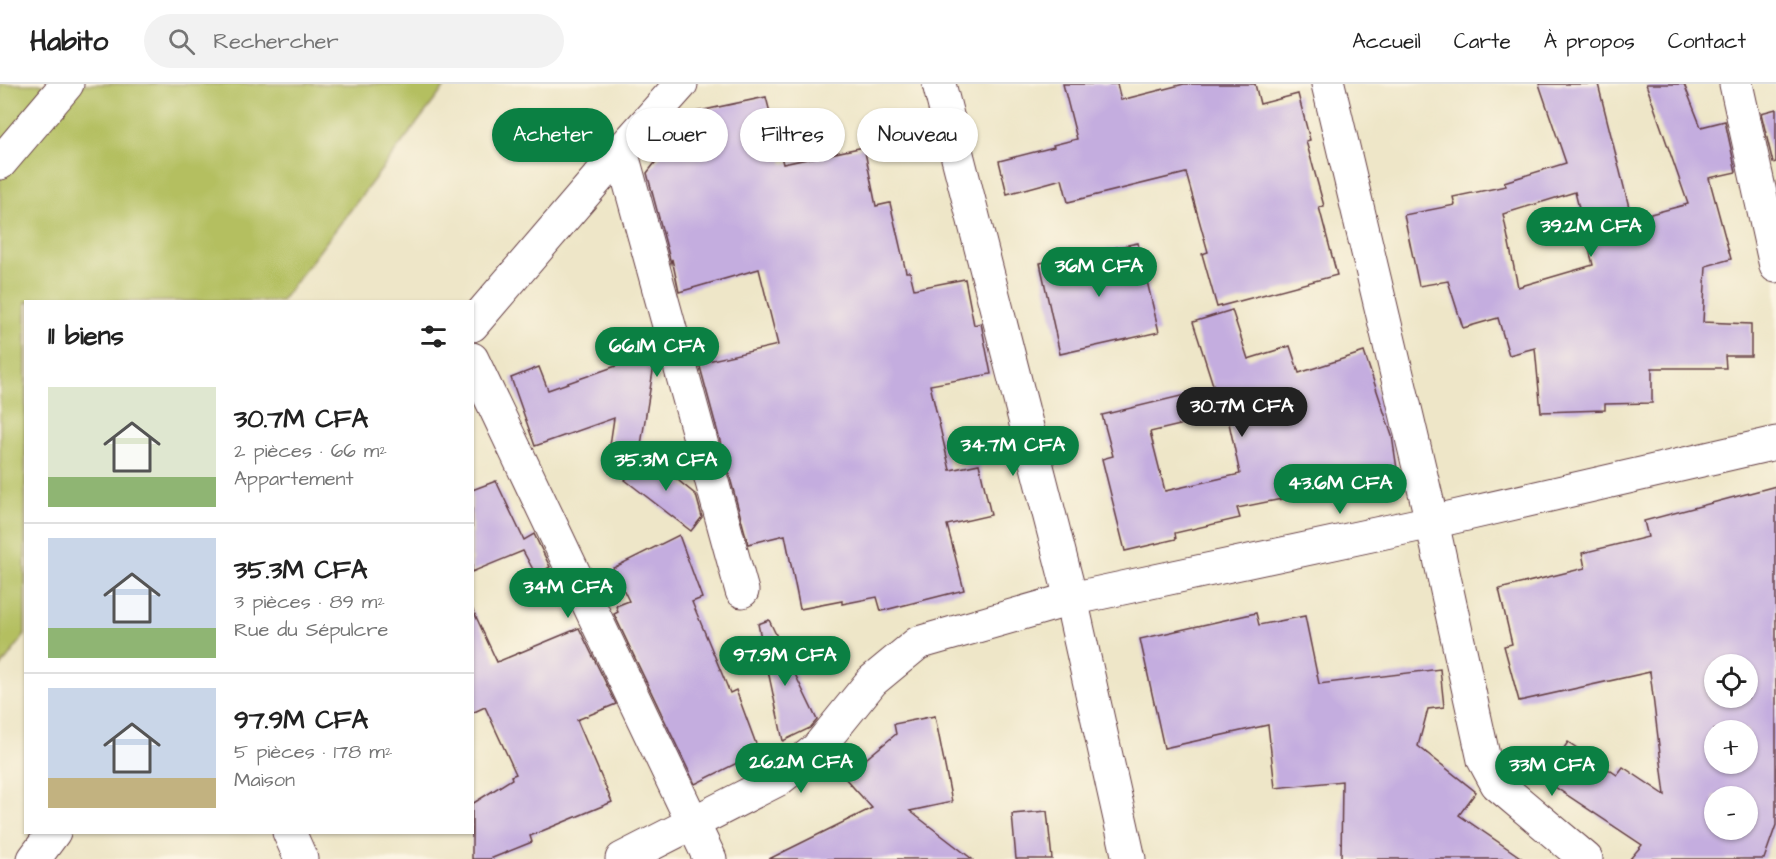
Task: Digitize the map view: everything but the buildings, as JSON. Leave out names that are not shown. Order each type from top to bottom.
[{"type":"street","points":[[0,163],[68,84]]},
{"type":"street","points":[[474,323],[681,84]]},
{"type":"street","points":[[939,84],[1071,599],[1130,859]]},
{"type":"street","points":[[1328,84],[1432,522],[1484,760],[1497,784],[1586,859]]},
{"type":"street","points":[[1736,84],[1776,266]]},
{"type":"street","points":[[621,151],[741,591]]},
{"type":"street","points":[[474,363],[710,859]]},
{"type":"street","points":[[622,859],[779,779],[817,750],[872,681],[918,643],[1071,599],[1432,522],[1776,443]]},
{"type":"street","points":[[34,859],[53,834]]},
{"type":"street","points":[[291,834],[301,859]]},
{"type":"green space","points":[[0,84],[447,84],[282,300],[24,300],[24,636],[0,668]]}]
